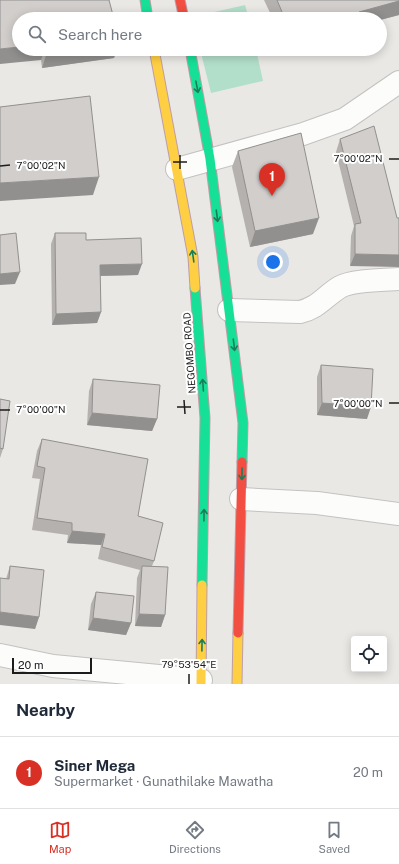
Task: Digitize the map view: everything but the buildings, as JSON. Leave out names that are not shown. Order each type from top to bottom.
[{"type":"highway","points":[[145,0],[147,12]]},
{"type":"highway","points":[[180,0],[183,12]]},
{"type":"highway","name":"NEGOMBO ROAD","points":[[155,56],[193,257],[205,418],[201,682]]},
{"type":"highway","points":[[191,56],[210,159],[243,423],[237,684]]},
{"type":"street","points":[[177,169],[303,134],[345,119],[399,82]]},
{"type":"street","points":[[229,310],[300,312],[310,310],[341,287],[359,282],[399,279]]},
{"type":"street","points":[[241,499],[317,503],[399,514]]},
{"type":"street","points":[[0,655],[53,666],[201,682]]},
{"type":"green space","points":[[245,5],[247,12],[215,12]]},
{"type":"green space","points":[[202,56],[258,56],[263,81],[211,93]]},
{"type":"traffic: fast","points":[[145,0],[147,12]]},
{"type":"traffic: fast","points":[[191,56],[210,159],[243,423],[242,462]]},
{"type":"traffic: fast","points":[[195,288],[205,418],[202,585]]},
{"type":"traffic: slow","points":[[155,56],[193,257],[195,288]]},
{"type":"traffic: slow","points":[[201,684],[202,585]]},
{"type":"traffic: slow","points":[[237,684],[238,633]]},
{"type":"traffic: jam","points":[[180,0],[183,12]]},
{"type":"traffic: jam","points":[[238,633],[242,462]]},
{"type":"place","name":"Siner Mega","points":[[272,196]]}]
